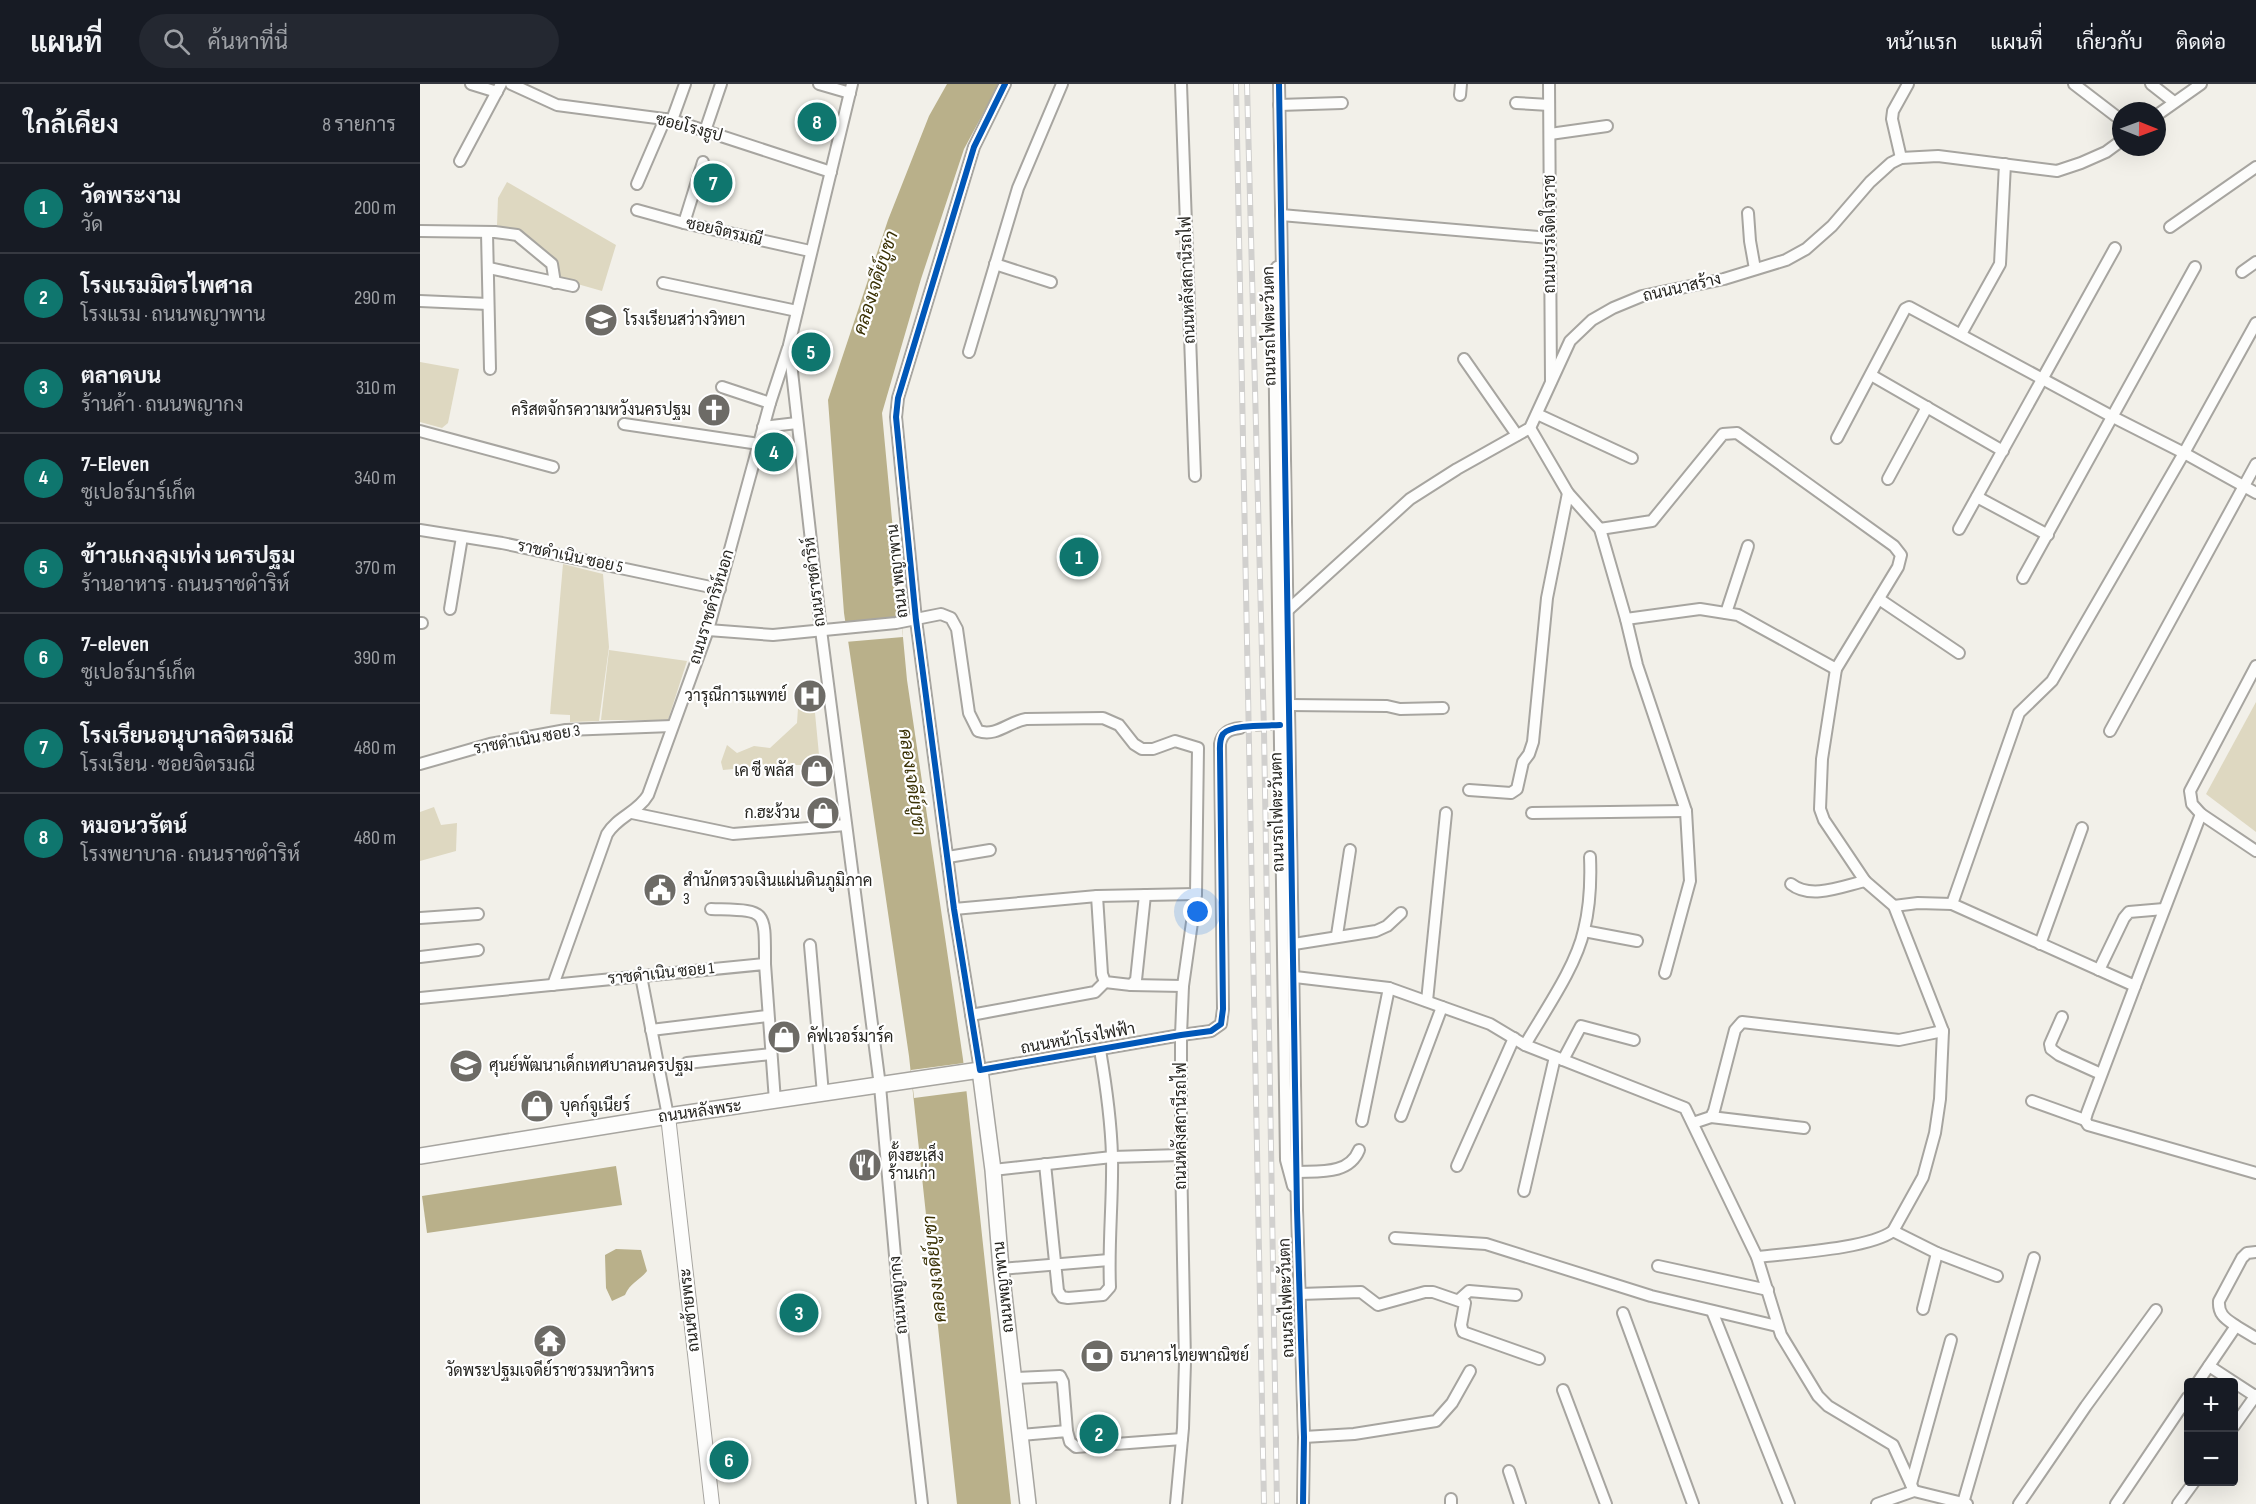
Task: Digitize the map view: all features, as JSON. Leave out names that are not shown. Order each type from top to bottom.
[{"type":"main road","name":"ถนนหลังพระ","points":[[420,1156],[974,1070]]},
{"type":"main road","name":"ถนนพญาพาน","points":[[974,1070],[993,1170],[1001,1269],[1028,1504]]},
{"type":"street","points":[[460,161],[499,88],[471,84]]},
{"type":"street","name":"ซอยโรงธูป","points":[[511,84],[562,107],[668,120],[831,172]]},
{"type":"street","points":[[637,184],[685,84]]},
{"type":"street","points":[[705,131],[721,84]]},
{"type":"street","points":[[819,84],[851,89]]},
{"type":"street","name":"ถนน พญาพาน","points":[[974,1070],[971,1015],[954,909],[916,620],[896,417],[898,398],[974,147],[1005,84]]},
{"type":"street","points":[[969,352],[1018,188],[1062,84]]},
{"type":"street","name":"ถนนรถไฟตะวันตก","points":[[1279,84],[1297,1199],[1304,1437],[1303,1504]]},
{"type":"street","name":"ถนนบรรเจิดใจราช","points":[[1549,84],[1551,385]]},
{"type":"street","points":[[1908,84],[1893,111],[1892,119],[1900,158],[1938,156],[2057,171],[2081,164],[2112,148]]},
{"type":"street","points":[[2074,84],[2112,113]]},
{"type":"street","points":[[2151,84],[2174,102]]},
{"type":"street","points":[[2166,108],[2201,84]]},
{"type":"street","name":"ถนนหลังสถานีรถไฟ","points":[[1179,85],[1195,476]]},
{"type":"street","name":"ถนนราชดำริห์","points":[[851,89],[789,345],[821,630],[880,1086]]},
{"type":"street","points":[[1516,103],[1550,105]]},
{"type":"street","points":[[1279,105],[1342,104]]},
{"type":"street","points":[[1550,134],[1607,126]]},
{"type":"street","name":"ถนนนาสร้าง","points":[[1530,428],[1570,341],[1592,320],[1642,296],[1724,279],[1786,260],[1806,249],[1832,226],[1870,182],[1900,158]]},
{"type":"street","points":[[684,223],[703,162]]},
{"type":"street","points":[[1960,334],[2000,264],[2005,164]]},
{"type":"street","points":[[2170,227],[2256,167]]},
{"type":"street","name":"ซอยจิตรมณี","points":[[637,210],[684,223],[810,251]]},
{"type":"street","points":[[1748,213],[1755,269]]},
{"type":"street","points":[[1281,215],[1550,238]]},
{"type":"street","points":[[420,231],[503,232],[517,235],[552,264],[555,283]]},
{"type":"street","points":[[488,233],[490,369]]},
{"type":"street","points":[[1282,237],[1274,305],[1276,725],[1286,1160],[1297,1199]]},
{"type":"street","points":[[1959,529],[2115,248]]},
{"type":"street","points":[[2242,272],[2256,262]]},
{"type":"street","points":[[995,264],[1051,282]]},
{"type":"street","points":[[2023,578],[2195,267]]},
{"type":"street","points":[[489,268],[573,286]]},
{"type":"street","points":[[663,283],[797,311]]},
{"type":"street","points":[[420,301],[488,304]]},
{"type":"street","points":[[1837,438],[1905,309],[1909,307],[2256,493]]},
{"type":"street","points":[[1952,904],[2019,713],[2052,681],[2184,453],[2256,323]]},
{"type":"street","name":"ถนนราชดำริห์นอก","points":[[553,985],[607,834],[612,826],[632,813],[648,795],[708,630],[763,427],[789,345]]},
{"type":"street","points":[[1464,359],[1517,435]]},
{"type":"street","points":[[1870,375],[2003,451]]},
{"type":"street","points":[[722,387],[770,403]]},
{"type":"street","points":[[1888,479],[1927,407]]},
{"type":"street","points":[[1537,414],[1632,458]]},
{"type":"street","points":[[763,427],[797,423]]},
{"type":"street","points":[[624,424],[759,444]]},
{"type":"street","points":[[1288,610],[1410,500],[1457,469],[1530,428],[1568,493],[1600,529],[1637,665],[1686,811],[1690,881],[1665,973]]},
{"type":"street","points":[[420,431],[553,467]]},
{"type":"street","points":[[1600,529],[1652,521],[1723,434],[1737,433],[1894,546],[1901,555],[1898,567],[1836,669],[1822,759],[1820,809],[1824,820],[1865,881],[1894,906],[1944,1032],[1940,1099],[1935,1133],[1923,1177],[1893,1231],[1863,1243],[1757,1257]]},
{"type":"street","points":[[2110,731],[2256,464]]},
{"type":"street","points":[[1469,790],[1511,793],[1517,789],[1523,762],[1531,749],[1547,598],[1568,493]]},
{"type":"street","points":[[1977,497],[2048,535]]},
{"type":"street","name":"ราชดำเนิน ซอย 5","points":[[420,530],[502,543],[720,590]]},
{"type":"street","points":[[450,609],[462,537]]},
{"type":"street","points":[[1726,613],[1748,546]]},
{"type":"street","points":[[1879,598],[1959,653]]},
{"type":"street","points":[[1626,619],[1700,609],[1738,615],[1836,669]]},
{"type":"street","name":"ถนนหลังสถานีรถไฟ","points":[[916,620],[941,614],[951,618],[957,628],[969,713],[978,730],[986,734],[1004,729],[1015,721],[1026,719],[1102,718],[1119,725],[1134,744],[1142,748],[1153,749],[1175,741],[1198,748],[1196,894],[1183,986],[1181,1035],[1185,1362],[1182,1439],[1176,1504]]},
{"type":"street","points":[[708,630],[773,634],[916,620]]},
{"type":"street","points":[[2256,666],[2190,791],[2192,804],[2201,813],[2256,851]]},
{"type":"street","points":[[1289,705],[1387,706],[1400,709],[1443,708]]},
{"type":"street","name":"ราชดำเนิน ซอย 3","points":[[420,764],[490,744],[566,730],[672,726]]},
{"type":"street","name":"ถนนหน้าโรงไฟฟ้า","points":[[974,1070],[1211,1031],[1221,1024],[1223,1017],[1220,744],[1221,736],[1226,731],[1240,728]]},
{"type":"street","points":[[1532,813],[1686,811]]},
{"type":"street","points":[[632,813],[733,834],[846,825]]},
{"type":"street","points":[[1427,1001],[1446,813]]},
{"type":"street","points":[[2085,1120],[2201,813]]},
{"type":"street","points":[[2040,944],[2082,828]]},
{"type":"street","points":[[948,857],[990,850]]},
{"type":"street","points":[[1337,935],[1350,850]]},
{"type":"street","points":[[1525,1045],[1576,956],[1584,931],[1591,884],[1590,857]]},
{"type":"street","points":[[1791,884],[1806,892],[1815,892],[1865,881]]},
{"type":"street","points":[[954,909],[1097,896],[1196,894]]},
{"type":"street","points":[[1131,985],[1136,980],[1145,895]]},
{"type":"street","points":[[1097,896],[1102,974],[1105,982]]},
{"type":"street","points":[[1894,906],[1918,903],[1952,904],[2135,986]]},
{"type":"street","points":[[711,909],[749,911],[760,916],[765,925],[767,1016],[775,1101]]},
{"type":"street","points":[[2099,970],[2129,912],[2164,909]]},
{"type":"street","points":[[1294,944],[1337,935],[1376,931],[1387,926],[1401,913]]},
{"type":"street","points":[[420,918],[478,914]]},
{"type":"street","points":[[1584,931],[1637,941]]},
{"type":"street","points":[[810,945],[823,1094]]},
{"type":"street","points":[[420,957],[478,950]]},
{"type":"street","name":"ราชดำเนิน ซอย 1","points":[[420,998],[765,964]]},
{"type":"street","points":[[642,976],[668,1116]]},
{"type":"street","points":[[1295,977],[1389,988],[1490,1024],[1525,1045],[1681,1106],[1688,1112],[1757,1257],[1777,1326],[1818,1396],[1828,1406],[1893,1444],[1913,1487]]},
{"type":"street","points":[[1105,982],[1183,986]]},
{"type":"street","points":[[971,1015],[1095,992],[1105,982]]},
{"type":"street","points":[[1362,1121],[1389,988]]},
{"type":"street","points":[[1401,1116],[1442,1007]]},
{"type":"street","points":[[651,1030],[767,1016]]},
{"type":"street","points":[[2062,1017],[2050,1044],[2051,1049],[2101,1074]]},
{"type":"street","points":[[1711,1116],[1735,1030],[1742,1022],[1899,1040],[1944,1032]]},
{"type":"street","points":[[1524,1191],[1559,1059],[1581,1026],[1634,1040]]},
{"type":"street","points":[[1457,1166],[1514,1038]]},
{"type":"street","points":[[1045,1164],[1058,1291],[1062,1297],[1068,1298],[1103,1295],[1110,1287],[1112,1156],[1107,1095],[1100,1050]]},
{"type":"street","points":[[687,1063],[771,1054]]},
{"type":"street","name":"ถนนพญากง","points":[[880,1086],[900,1312],[922,1504]]},
{"type":"street","points":[[2032,1101],[2085,1120],[2088,1125],[2109,1132],[2256,1173]]},
{"type":"street","name":"ถนนซ้ายพระ","points":[[668,1116],[712,1504]]},
{"type":"street","points":[[1693,1123],[1711,1116],[1804,1128]]},
{"type":"street","points":[[1297,1172],[1335,1170],[1347,1166],[1356,1158],[1359,1150]]},
{"type":"street","points":[[993,1170],[1112,1156],[1181,1155]]},
{"type":"street","points":[[1893,1231],[1937,1253],[1997,1276]]},
{"type":"street","points":[[1395,1238],[1486,1244],[1651,1296],[1777,1326]]},
{"type":"street","points":[[2256,1252],[2247,1253],[2242,1258],[2219,1301],[2218,1309],[2223,1317],[2256,1338]]},
{"type":"street","points":[[1923,1310],[1937,1253]]},
{"type":"street","points":[[1877,1504],[1913,1487],[1965,1503],[2034,1258]]},
{"type":"street","points":[[1001,1269],[1109,1260]]},
{"type":"street","points":[[1658,1266],[1768,1290]]},
{"type":"street","points":[[1460,1299],[1468,1291],[1516,1295]]},
{"type":"street","points":[[1300,1294],[1360,1292],[1378,1305],[1425,1292],[1460,1299],[1466,1305],[1461,1325],[1463,1332],[1539,1359]]},
{"type":"street","points":[[2019,1504],[2086,1406],[2156,1310]]},
{"type":"street","points":[[1712,1311],[1789,1504]]},
{"type":"street","points":[[1623,1313],[1693,1504]]},
{"type":"street","points":[[2202,1378],[2236,1326]]},
{"type":"street","points":[[1913,1487],[1951,1340]]},
{"type":"street","points":[[2210,1366],[2256,1395],[2238,1420]]},
{"type":"street","points":[[1304,1437],[1354,1434],[1436,1421],[1452,1403],[1470,1371]]},
{"type":"street","points":[[1014,1378],[1060,1376],[1063,1382],[1067,1431],[1070,1442],[1076,1447],[1182,1439]]},
{"type":"street","points":[[1563,1390],[1606,1504]]},
{"type":"street","points":[[2116,1504],[2184,1403]]},
{"type":"street","points":[[1021,1435],[1067,1431]]},
{"type":"street","points":[[1509,1471],[1521,1504]]},
{"type":"street","points":[[2178,1504],[2191,1486]]},
{"type":"shaded area","points":[[507,182],[616,245],[602,291],[560,279],[556,262],[525,233],[497,225],[498,198]]},
{"type":"shaded area","points":[[420,362],[459,369],[448,423],[442,428],[420,422]]},
{"type":"shaded area","points":[[563,564],[603,574],[609,647],[599,721],[570,722],[570,715],[550,714]]},
{"type":"shaded area","points":[[609,650],[687,661],[668,720],[601,720]]},
{"type":"shaded area","points":[[2256,702],[2256,832],[2206,794]]},
{"type":"shaded area","points":[[808,707],[815,713],[820,765],[773,765],[723,770],[721,762],[727,745],[737,753],[754,746],[770,748],[797,723],[798,708]]},
{"type":"shaded area","points":[[434,807],[441,825],[457,823],[456,851],[420,861],[420,812]]},
{"type":"water","name":"คลองเจดีย์บูชา","points":[[947,84],[999,84],[964,149],[921,279],[882,413],[907,680],[963,1059],[1011,1504],[957,1504],[909,1056],[844,613],[828,400],[888,220],[929,116]]},
{"type":"water","points":[[616,1166],[622,1205],[427,1233],[422,1196]]},
{"type":"water","points":[[616,1249],[641,1250],[647,1271],[625,1295],[612,1301],[606,1288],[605,1255]]},
{"type":"pier","points":[[901,617],[903,637],[845,642],[844,622]]},
{"type":"pier","points":[[964,1063],[968,1091],[914,1098],[911,1070]]},
{"type":"tunnel","points":[[1240,728],[1272,726]]},
{"type":"railway","points":[[1236,84],[1264,1504]]},
{"type":"railway","points":[[1247,84],[1264,731],[1277,1504]]},
{"type":"cycle path","points":[[1005,84],[974,147],[898,398],[896,417],[916,620],[954,909],[980,1070],[1211,1031],[1221,1024],[1223,1009],[1220,741],[1223,734],[1233,729],[1280,725]]},
{"type":"cycle path","points":[[1279,84],[1297,1210],[1304,1437],[1303,1504]]},
{"type":"place","name":"หมอนวรัตน์","points":[[817,122]]},
{"type":"place","name":"โรงเรียนอนุบาลจิตรมณี","points":[[713,183]]},
{"type":"place","name":"โรงเรียนสว่างวิทยา","points":[[601,320]]},
{"type":"place","name":"ข้าวแกงลุงเท่ง นครปฐม","points":[[811,352]]},
{"type":"place","name":"คริสตจักรความหวังนครปฐม","points":[[714,410]]},
{"type":"place","name":"7-Eleven","points":[[774,452]]},
{"type":"place","name":"วัดพระงาม","points":[[1079,557]]},
{"type":"place","name":"วารุณีการแพทย์","points":[[810,696]]},
{"type":"place","name":"เค ซี พลัส","points":[[817,771]]},
{"type":"place","name":"ก.ฮะง้วน","points":[[823,813]]},
{"type":"place","name":"สำนักตรวจเงินแผ่นดินภูมิภาค 3","points":[[660,890]]},
{"type":"place","name":"คัฟเวอร์มาร์ค","points":[[784,1037]]},
{"type":"place","name":"ศุนย์พัฒนาเด็กเทศบาลนครปฐม","points":[[466,1066]]},
{"type":"place","name":"บุคก์จูเนียร์","points":[[537,1106]]},
{"type":"place","name":"ตั้งฮะเส็ง ร้านเก่า","points":[[865,1165]]},
{"type":"place","name":"ตลาดบน","points":[[799,1313]]},
{"type":"place","name":"วัดพระปฐมเจดีย์ราชวรมหาวิหาร","points":[[550,1341]]},
{"type":"place","name":"ธนาคารไทยพาณิชย์","points":[[1097,1356]]},
{"type":"place","name":"โรงแรมมิตรไพศาล","points":[[1099,1434]]},
{"type":"place","name":"7-eleven","points":[[729,1460]]}]
